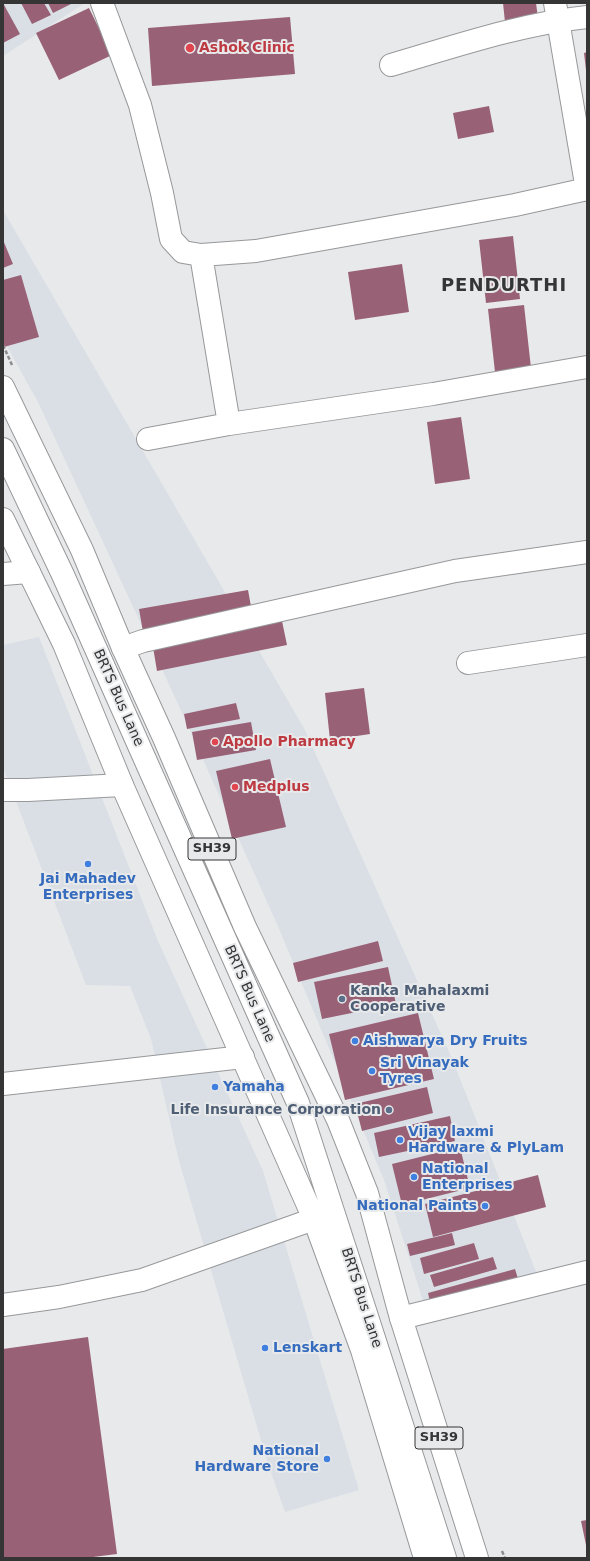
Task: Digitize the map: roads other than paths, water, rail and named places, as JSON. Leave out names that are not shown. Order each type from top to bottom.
[{"type":"main road","points":[[102,3],[140,104],[172,239],[182,252],[201,256],[256,251],[515,205],[587,190],[556,12]]},
{"type":"main road","points":[[391,65],[489,37],[556,12],[587,17]]},
{"type":"main road","points":[[201,256],[229,424]]},
{"type":"main road","points":[[148,439],[229,424],[433,394],[587,367]]},
{"type":"main road","name":"SH39","points":[[3,387],[82,550],[123,648],[246,927],[338,1120],[367,1193],[401,1318],[477,1558]]},
{"type":"main road","name":"BRTS Bus Lane","points":[[3,449],[66,582],[298,1103],[445,1558]]},
{"type":"main road","points":[[3,519],[64,644],[122,785],[314,1219],[362,1350],[425,1558]]},
{"type":"main road","points":[[123,648],[143,641],[455,571],[587,552]]},
{"type":"main road","points":[[3,574],[29,572]]},
{"type":"main road","points":[[468,663],[587,645]]},
{"type":"main road","points":[[3,790],[122,785]]},
{"type":"main road","points":[[3,1084],[243,1057]]},
{"type":"main road","points":[[3,1304],[59,1297],[142,1280],[314,1219]]},
{"type":"main road","points":[[401,1318],[587,1272]]},
{"type":"place","name":"Ashok Clinic","points":[[190,48]]},
{"type":"place","name":"Apollo Pharmacy","points":[[215,742]]},
{"type":"place","name":"Medplus","points":[[235,787]]},
{"type":"place","name":"Jai Mahadev Enterprises","points":[[88,864]]},
{"type":"place","name":"Kanka Mahalaxmi Cooperative","points":[[342,999]]},
{"type":"place","name":"Aishwarya Dry Fruits","points":[[355,1041]]},
{"type":"place","name":"Sri Vinayak Tyres","points":[[372,1071]]},
{"type":"place","name":"Yamaha","points":[[215,1087]]},
{"type":"place","name":"Life Insurance Corporation","points":[[389,1110]]},
{"type":"place","name":"Vijay laxmi Hardware & PlyLam","points":[[400,1140]]},
{"type":"place","name":"National Enterprises","points":[[414,1177]]},
{"type":"place","name":"National Paints","points":[[485,1206]]},
{"type":"place","name":"Lenskart","points":[[265,1348]]},
{"type":"place","name":"National Hardware Store","points":[[327,1459]]},
{"type":"district","name":"PENDURTHI","points":[[504,286]]}]
